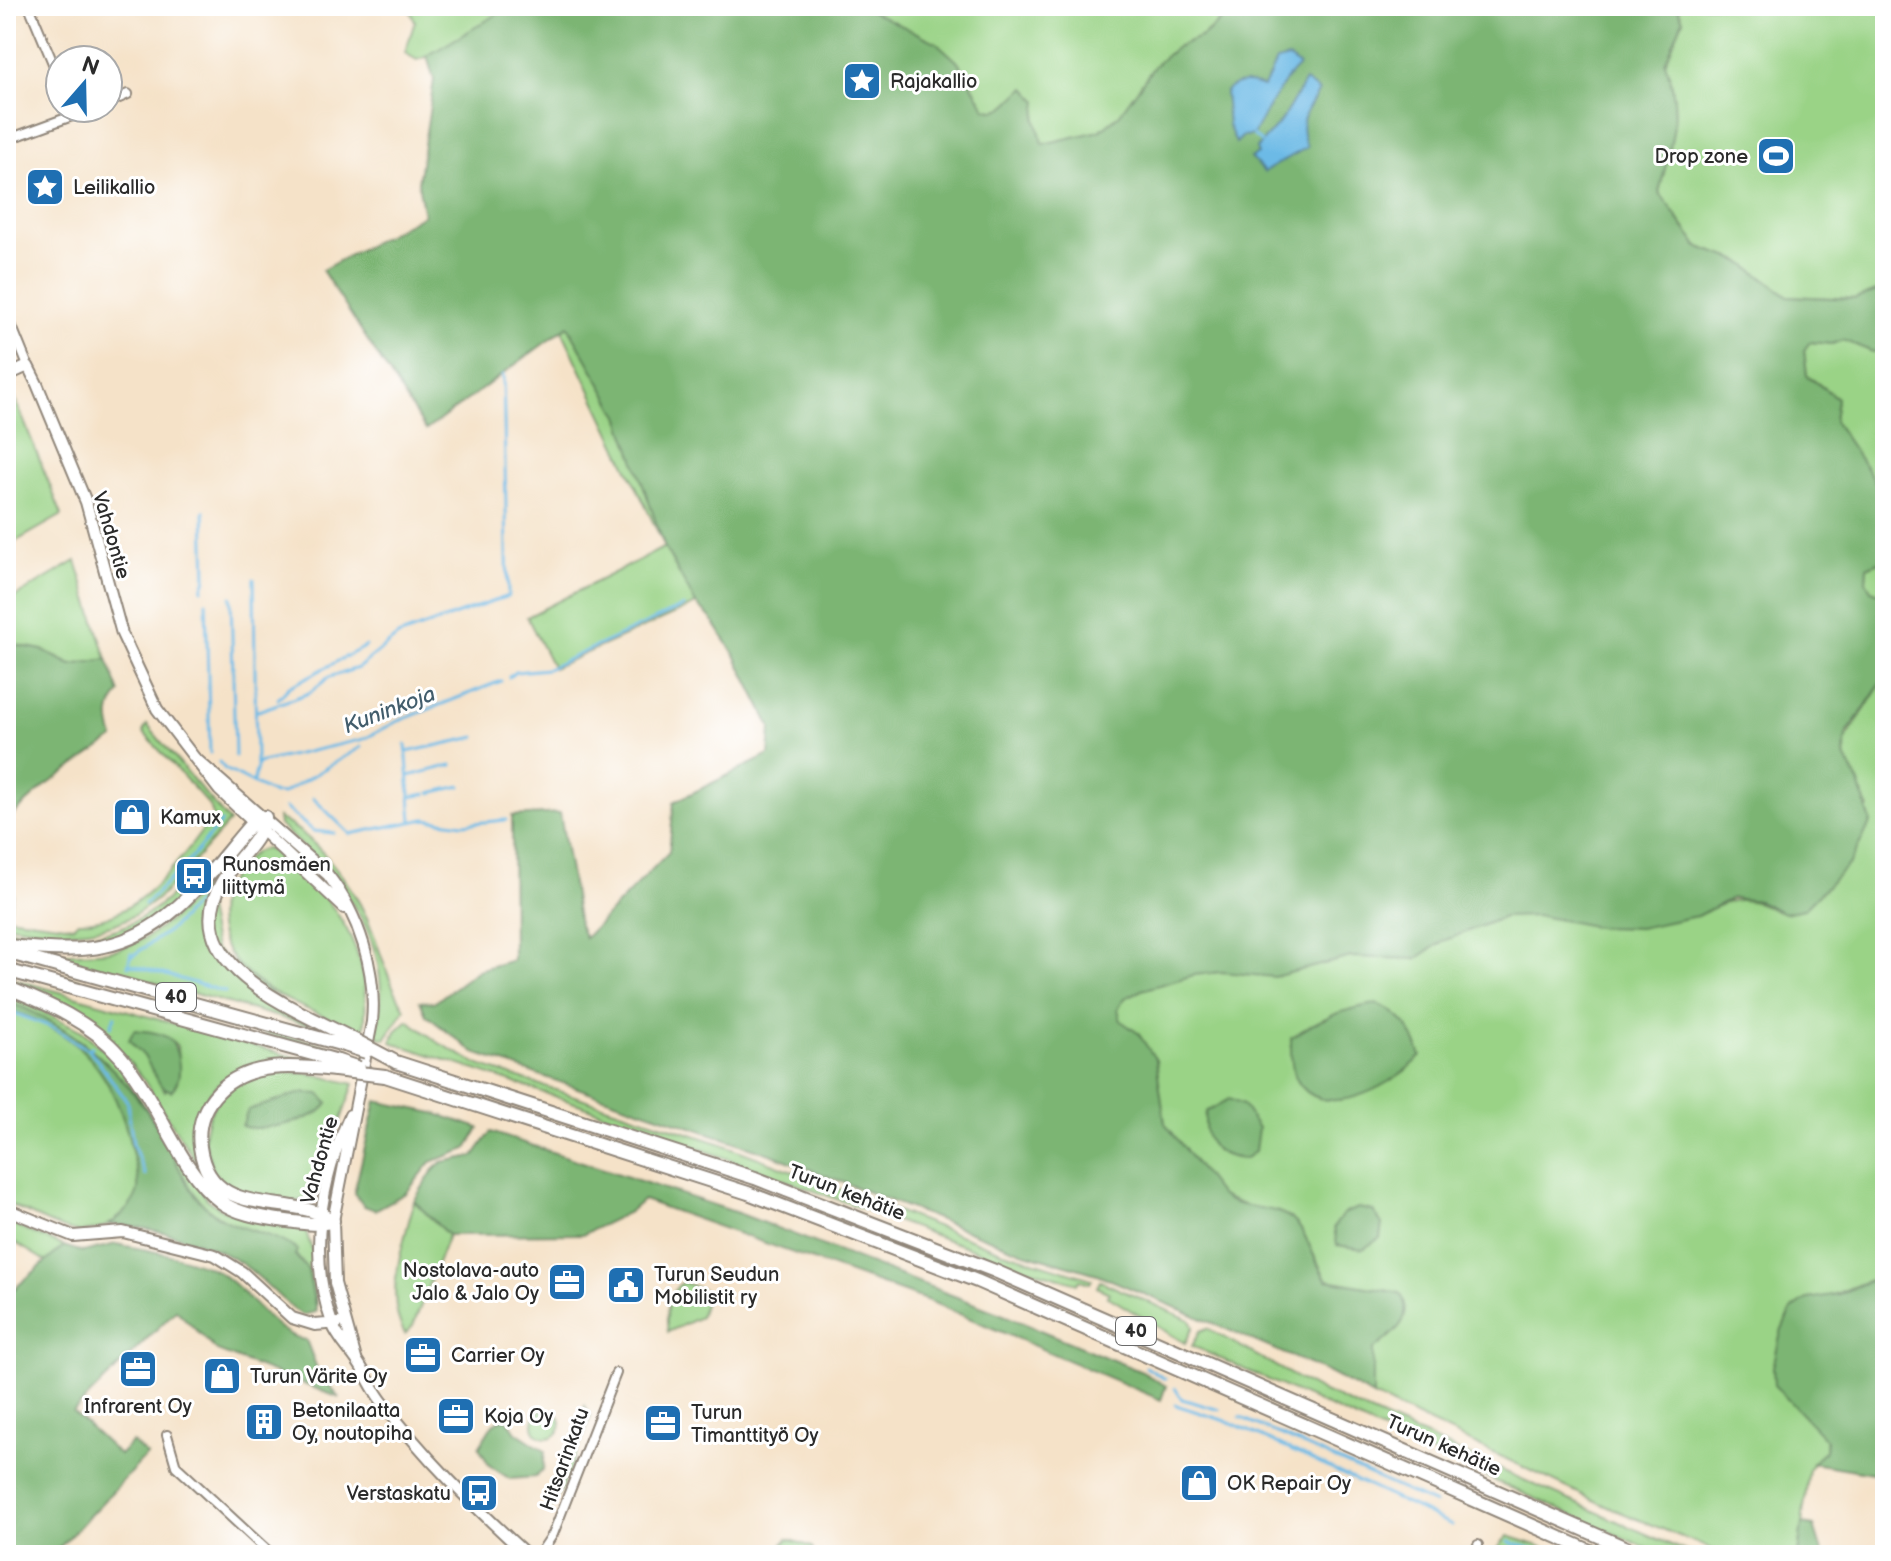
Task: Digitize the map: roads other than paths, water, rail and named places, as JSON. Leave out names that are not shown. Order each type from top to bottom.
[{"type":"highway","points":[[6,949],[86,949],[135,937],[161,922],[182,904],[260,824]]},
{"type":"highway","points":[[260,824],[217,890],[212,919],[218,941],[230,963],[252,985],[346,1041]]},
{"type":"highway","name":"40","points":[[6,949],[346,1041]]},
{"type":"highway","name":"40","points":[[6,970],[337,1066]]},
{"type":"highway","points":[[6,987],[66,1014],[110,1045],[139,1080],[200,1180],[224,1204],[252,1215],[321,1218]]},
{"type":"highway","name":"Turun kehätie","points":[[346,1041],[400,1063],[755,1178],[995,1271],[1642,1555]]},
{"type":"highway","points":[[333,1221],[256,1203],[232,1194],[205,1165],[200,1132],[204,1112],[216,1094],[243,1074],[276,1068],[337,1066]]},
{"type":"highway","name":"Turun kehätie","points":[[337,1066],[398,1080],[748,1193],[977,1281],[1599,1555]]},
{"type":"street","points":[[29,6],[45,44]]},
{"type":"street","points":[[124,96],[128,94]]},
{"type":"street","points":[[6,140],[44,124]]},
{"type":"street","name":"Vahdontie","points":[[6,312],[86,502],[110,593],[136,670],[157,709],[196,759],[260,824],[328,875],[341,892],[367,958],[373,994],[370,1033],[333,1221],[335,1283],[356,1359]]},
{"type":"street","points":[[6,376],[28,366]]},
{"type":"street","name":"Vahdontie","points":[[354,1106],[336,1152],[321,1218],[321,1269],[332,1324],[381,1399],[411,1437],[444,1475],[527,1555]]},
{"type":"street","points":[[6,1209],[73,1236],[123,1232],[215,1255],[242,1272],[292,1318],[315,1325],[344,1321]]},
{"type":"street","name":"Hitsarinkatu","points":[[539,1555],[553,1534],[616,1373]]},
{"type":"street","points":[[167,1435],[176,1466],[272,1555]]},
{"type":"street","points":[[1474,1555],[1478,1545]]},
{"type":"water","points":[[1289,58],[1299,66],[1280,88],[1253,135],[1243,136],[1236,143],[1228,125],[1225,92],[1243,83],[1264,87],[1276,61]]},
{"type":"water","points":[[1305,81],[1319,91],[1303,124],[1307,147],[1264,172],[1251,158],[1258,154],[1256,149],[1281,121]]},
{"type":"waterway","points":[[1253,135],[1261,142]]},
{"type":"waterway","points":[[258,711],[309,693],[329,677],[358,668],[398,636],[508,596],[503,375]]},
{"type":"waterway","points":[[202,589],[206,579],[204,511]]},
{"type":"waterway","points":[[254,579],[256,763]]},
{"type":"waterway","points":[[231,597],[235,756]]},
{"type":"waterway","points":[[206,602],[210,753]]},
{"type":"waterway","name":"Kuninkoja","points":[[509,677],[515,672],[547,669],[684,606]]},
{"type":"waterway","points":[[278,699],[289,687],[366,646]]},
{"type":"waterway","name":"Kuninkoja","points":[[253,783],[258,763],[364,739],[396,722],[501,681]]},
{"type":"waterway","points":[[407,752],[476,737]]},
{"type":"waterway","points":[[406,745],[412,821]]},
{"type":"waterway","points":[[273,793],[282,794],[361,747]]},
{"type":"waterway","points":[[219,762],[225,769],[274,794]]},
{"type":"waterway","points":[[409,776],[452,765]]},
{"type":"waterway","points":[[430,793],[461,786]]},
{"type":"waterway","points":[[410,797],[426,794]]},
{"type":"waterway","points":[[313,798],[350,834],[426,819],[463,824],[506,820]]},
{"type":"waterway","points":[[285,808],[313,831],[334,833]]},
{"type":"waterway","name":"Kuninkoja","points":[[145,904],[186,864],[221,822]]},
{"type":"waterway","points":[[132,956],[171,929],[196,903]]},
{"type":"waterway","name":"Kuninkoja","points":[[128,966],[131,953]]},
{"type":"waterway","points":[[129,964],[225,992]]},
{"type":"waterway","name":"Kuninkoja","points":[[6,1010],[54,1028],[87,1049],[92,1047]]},
{"type":"waterway","name":"Kuninkoja","points":[[111,1026],[115,1016]]},
{"type":"waterway","points":[[89,1049],[127,1101],[133,1144],[145,1175]]},
{"type":"waterway","points":[[1146,1367],[1165,1379]]},
{"type":"waterway","points":[[1175,1388],[1182,1399],[1220,1410]]},
{"type":"waterway","points":[[1176,1405],[1232,1423],[1452,1525]]},
{"type":"waterway","points":[[1240,1417],[1435,1504]]},
{"type":"waterway","points":[[1509,1542],[1553,1555]]},
{"type":"place","name":"Rajakallio","points":[[862,81]]},
{"type":"place","name":"Drop zone","points":[[1776,156]]},
{"type":"place","name":"Leilikallio","points":[[45,187]]},
{"type":"place","name":"Kamux","points":[[132,817]]},
{"type":"place","name":"Runosmäen liittymä","points":[[194,876]]},
{"type":"place","name":"Nostolava-auto Jalo & Jalo Oy","points":[[567,1282]]},
{"type":"place","name":"Turun Seudun Mobilistit ry","points":[[626,1285]]},
{"type":"place","name":"Carrier Oy","points":[[423,1355]]},
{"type":"place","name":"Infrarent Oy","points":[[138,1369]]},
{"type":"place","name":"Turun Värite Oy","points":[[222,1376]]},
{"type":"place","name":"Koja Oy","points":[[456,1416]]},
{"type":"place","name":"Betonilaatta Oy, noutopiha","points":[[264,1422]]},
{"type":"place","name":"Turun Timanttityö Oy","points":[[663,1423]]},
{"type":"place","name":"OK Repair Oy","points":[[1199,1483]]},
{"type":"place","name":"Verstaskatu","points":[[479,1493]]}]
